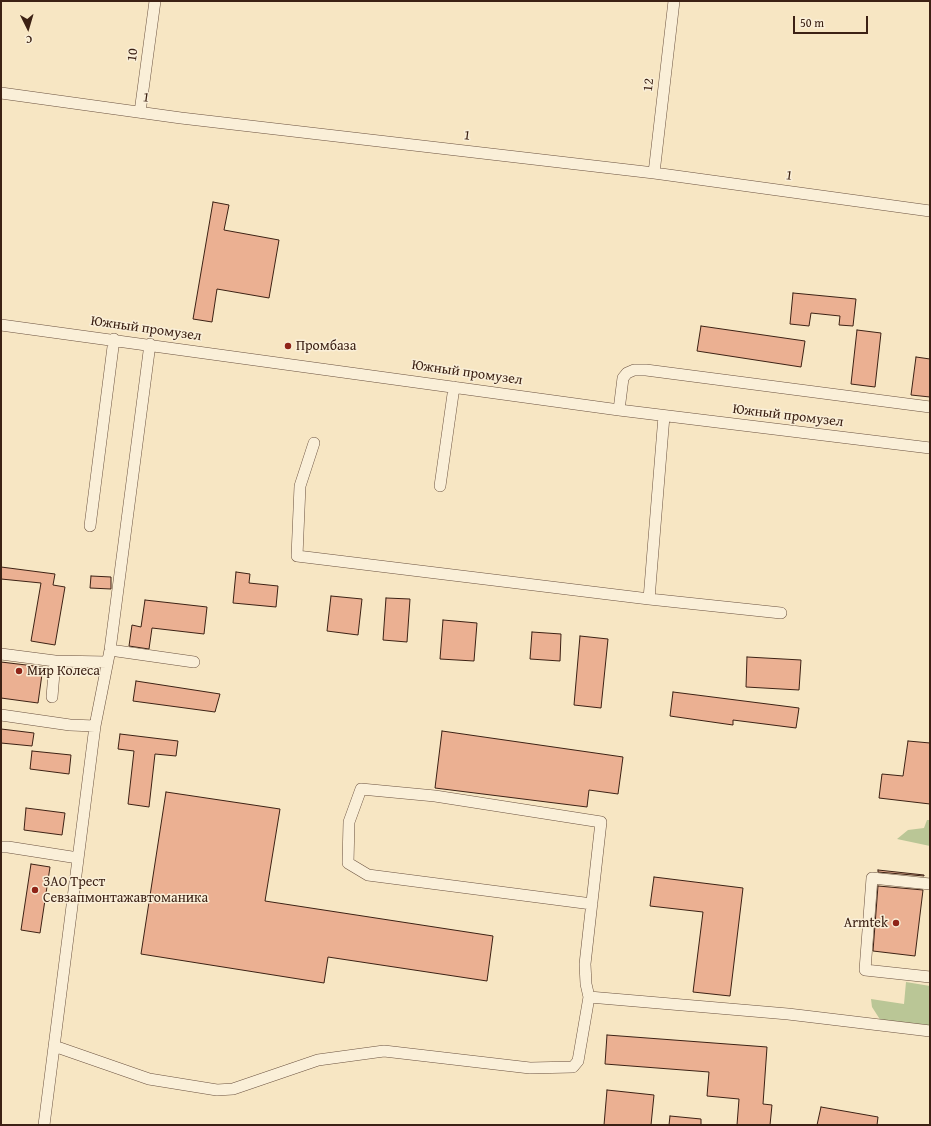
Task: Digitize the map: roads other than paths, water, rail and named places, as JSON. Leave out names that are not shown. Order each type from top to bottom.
[{"type":"street","name":"10","points":[[140,112],[155,1]]},
{"type":"street","name":"12","points":[[654,173],[674,1]]},
{"type":"street","name":"1","points":[[1,93],[140,112],[654,173],[930,211]]},
{"type":"street","name":"Южный промузел","points":[[1,325],[150,344],[664,416],[930,448]]},
{"type":"street","points":[[90,526],[114,340]]},
{"type":"street","points":[[44,1125],[95,726],[110,650],[150,344]]},
{"type":"street","points":[[619,410],[624,378],[627,373],[634,370],[646,370],[930,406]]},
{"type":"street","points":[[440,486],[454,387]]},
{"type":"street","points":[[649,599],[664,416]]},
{"type":"street","points":[[314,443],[300,486],[297,556],[649,599],[782,613]]},
{"type":"street","points":[[110,650],[194,662]]},
{"type":"street","points":[[1,654],[55,661],[107,662]]},
{"type":"street","points":[[52,697],[55,661]]},
{"type":"street","points":[[1,715],[70,725],[95,726]]},
{"type":"street","points":[[54,1046],[149,1079],[217,1090],[233,1089],[318,1060],[384,1050],[530,1068],[573,1067],[578,1061],[589,997],[586,984],[585,964],[592,904],[601,822],[435,796],[361,788],[349,822],[348,862],[368,875],[592,904]]},
{"type":"street","points":[[1,847],[78,858]]},
{"type":"street","points":[[930,884],[872,878],[865,970],[930,977]]},
{"type":"street","points":[[589,997],[788,1014],[930,1031]]},
{"type":"place","name":"Промбаза","points":[[288,346]]},
{"type":"place","name":"Мир Колеса","points":[[19,671]]},
{"type":"place","name":"ЗАО Трест Севзапмонтажавтоманика","points":[[35,890]]},
{"type":"place","name":"Armtek","points":[[896,923]]}]
